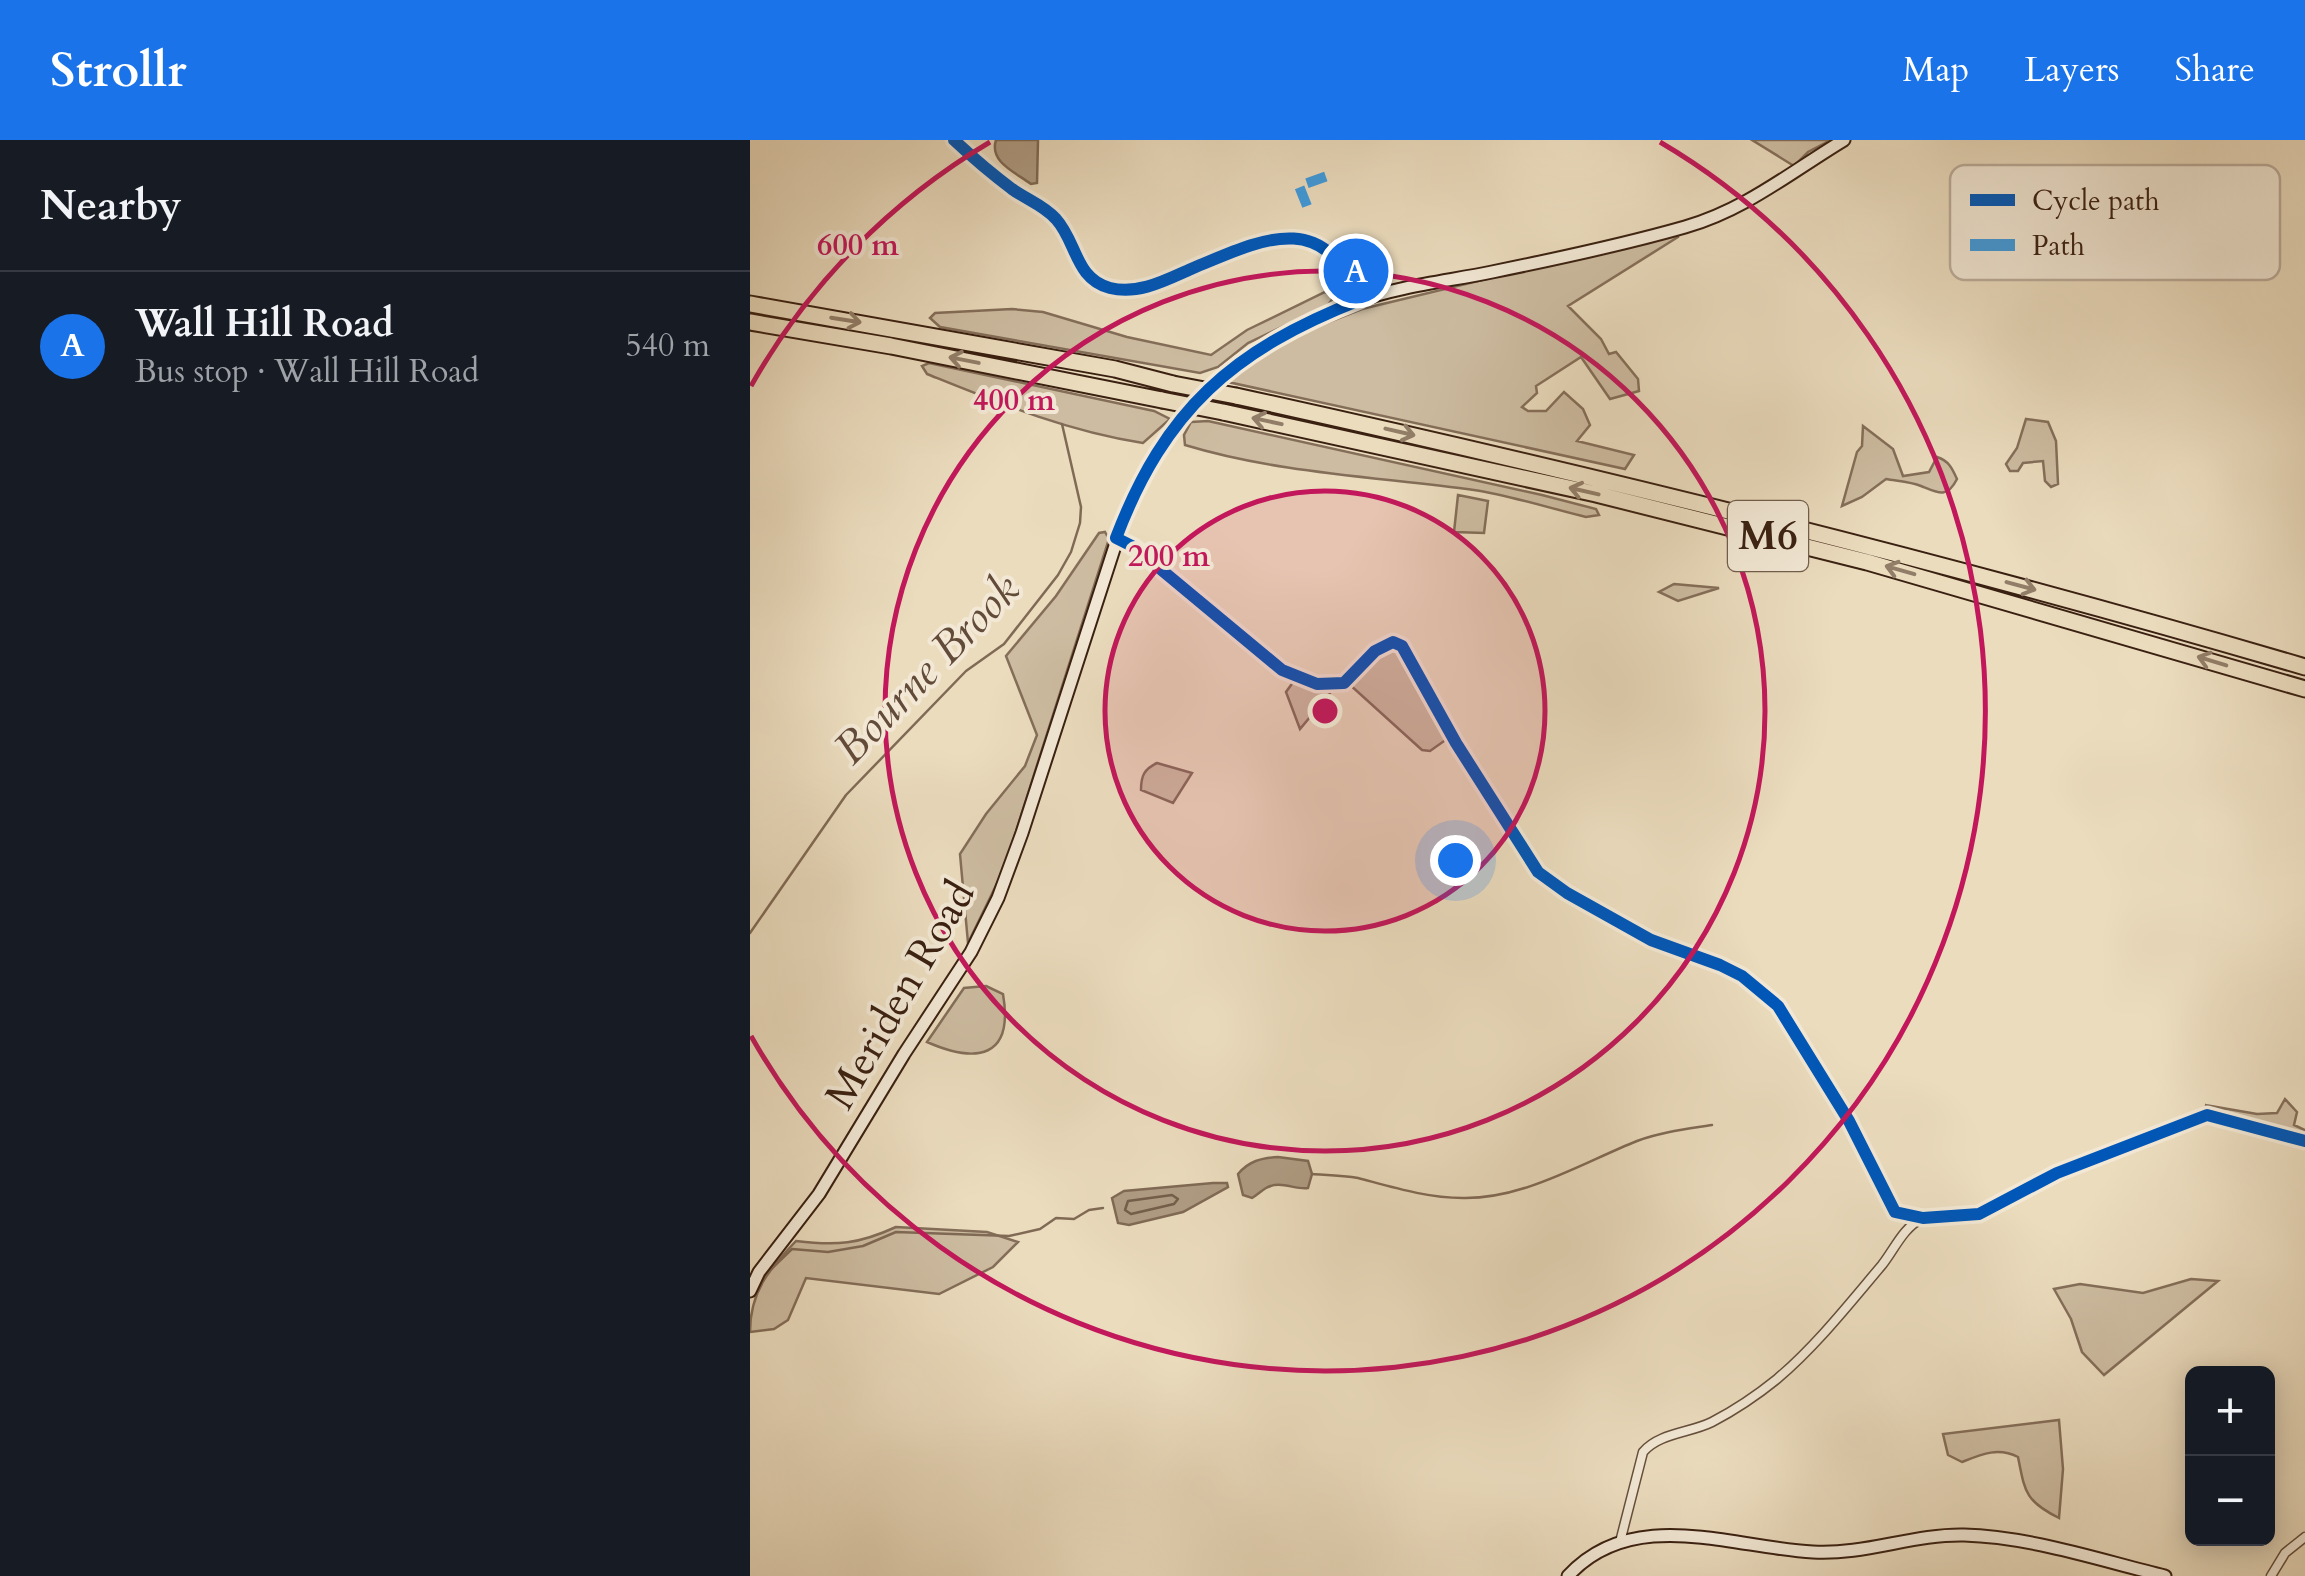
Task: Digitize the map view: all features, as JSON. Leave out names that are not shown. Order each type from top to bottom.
[{"type":"highway","name":"M6","points":[[750,304],[1115,368],[1600,478],[2106,608],[2305,667]]},
{"type":"highway","name":"M6","points":[[750,322],[1224,412],[1596,494],[1868,562],[2305,689]]},
{"type":"main road","points":[[954,140],[1011,188],[1052,214],[1082,270],[1111,288],[1149,287],[1267,241],[1294,238],[1326,248],[1341,261],[1360,300]]},
{"type":"main road","name":"Meriden Road","points":[[750,1291],[760,1272],[820,1194],[971,952],[998,898],[1037,790],[1116,538],[1154,456],[1198,398],[1265,346],[1360,300],[1684,227],[1743,205],[1844,140]]},
{"type":"main road","points":[[1568,1576],[1600,1550],[1620,1542],[1694,1534],[1817,1552],[1859,1552],[1929,1538],[1978,1536],[2030,1542],[2165,1576]]},
{"type":"street","points":[[1116,538],[1134,546],[1296,678],[1316,684],[1344,684],[1384,645],[1394,642],[1402,646],[1456,742],[1538,872],[1651,940],[1720,964],[1742,976],[1778,1006],[1849,1121],[1895,1212],[1908,1228]]},
{"type":"street","points":[[1895,1212],[1923,1218],[1978,1214],[2057,1173],[2207,1116],[2305,1141]]},
{"type":"street","points":[[1620,1542],[1643,1452],[1652,1441],[1709,1424],[1748,1402],[1778,1378],[1883,1264],[1908,1228],[1923,1218]]},
{"type":"street","points":[[2271,1576],[2286,1554],[2305,1537]]},
{"type":"shaded area","points":[[1752,140],[1831,140],[1808,152],[1794,166]]},
{"type":"shaded area","points":[[1677,233],[1678,237],[1568,306],[1601,339],[1609,354],[1616,352],[1638,379],[1639,391],[1610,399],[1581,357],[1536,386],[1537,393],[1522,407],[1546,411],[1564,392],[1583,409],[1590,425],[1577,441],[1634,455],[1625,469],[1228,382],[1288,338],[1362,309]]},
{"type":"shaded area","points":[[1325,292],[1334,297],[1328,305],[1248,343],[1218,367],[1200,373],[940,327],[930,318],[935,313],[1012,309],[1043,312],[1127,337],[1211,355],[1247,330]]},
{"type":"shaded area","points":[[929,363],[1154,411],[1170,419],[1143,443],[1115,438],[1033,415],[954,385],[927,374],[922,366]]},
{"type":"shaded area","points":[[2026,419],[2048,422],[2056,441],[2058,484],[2051,487],[2045,481],[2043,461],[2023,463],[2018,471],[2010,471],[2006,464],[2017,448]]},
{"type":"shaded area","points":[[1208,421],[1542,495],[1596,509],[1599,515],[1586,517],[1474,490],[1255,462],[1185,445],[1184,435],[1191,422]]},
{"type":"shaded area","points":[[1863,426],[1893,449],[1903,476],[1929,472],[1937,457],[1944,461],[1957,479],[1950,490],[1942,493],[1886,479],[1842,506],[1862,446]]},
{"type":"shaded area","points":[[1458,495],[1488,501],[1484,533],[1454,532]]},
{"type":"shaded area","points":[[1105,532],[1109,539],[1004,869],[968,943],[960,854],[1025,766],[1037,735],[1006,656],[1056,596],[1099,533]]},
{"type":"shaded area","points":[[1674,584],[1719,588],[1678,601],[1659,592]]},
{"type":"shaded area","points":[[1391,648],[1396,649],[1447,739],[1430,751],[1422,750],[1349,684]]},
{"type":"shaded area","points":[[1294,681],[1329,689],[1330,693],[1300,729],[1286,692]]},
{"type":"shaded area","points":[[1157,763],[1192,773],[1173,803],[1141,790],[1144,774]]},
{"type":"shaded area","points":[[986,986],[1003,994],[1003,1032],[997,1043],[988,1050],[962,1053],[927,1042],[964,988]]},
{"type":"shaded area","points":[[2285,1099],[2297,1112],[2294,1125],[2305,1130],[2305,1138],[2205,1105],[2257,1114],[2277,1113]]},
{"type":"shaded area","points":[[896,1227],[987,1232],[1018,1242],[993,1267],[939,1294],[806,1278],[788,1320],[774,1329],[750,1332],[757,1293],[777,1261],[796,1241],[848,1242]]},
{"type":"shaded area","points":[[2191,1279],[2218,1281],[2104,1375],[2082,1352],[2071,1319],[2054,1289],[2080,1284],[2143,1293]]},
{"type":"shaded area","points":[[2059,1420],[2063,1469],[2059,1518],[2028,1494],[2018,1457],[1997,1452],[1962,1462],[1948,1455],[1943,1434]]},
{"type":"water","points":[[996,140],[1038,140],[1037,183],[1031,184],[1000,160]]},
{"type":"water","points":[[1278,1157],[1308,1161],[1312,1174],[1308,1188],[1277,1185],[1252,1198],[1243,1195],[1238,1174],[1256,1161]]},
{"type":"water","points":[[1227,1183],[1228,1187],[1183,1212],[1129,1225],[1118,1223],[1112,1198],[1124,1191]]},
{"type":"waterway","name":"Bourne Brook","points":[[750,933],[846,795],[966,671],[1004,644],[1058,575],[1071,552],[1081,507],[1062,424]]},
{"type":"waterway","points":[[1312,1174],[1358,1178],[1436,1196],[1486,1197],[1552,1178],[1646,1138],[1712,1125]]},
{"type":"waterway","points":[[762,1278],[792,1249],[828,1252],[863,1246],[896,1232],[1009,1236],[1040,1229],[1056,1218],[1074,1219],[1089,1210],[1103,1208]]},
{"type":"marked path","points":[[1307,206],[1299,186],[1330,175]]},
{"type":"cycle path","points":[[954,140],[1017,193],[1052,214],[1090,277],[1110,288],[1131,290],[1152,285],[1243,248],[1289,238],[1309,241],[1328,252],[1345,271],[1360,300],[1275,340],[1209,389],[1157,453],[1116,538],[1134,547],[1282,670],[1317,684],[1344,683],[1375,651],[1393,642],[1402,646],[1456,743],[1538,872],[1567,893],[1651,940],[1742,976],[1778,1006],[1849,1121],[1895,1212],[1923,1218],[1979,1214],[2057,1173],[2207,1115],[2305,1141]]},
{"type":"place","name":"Wall Hill Road","points":[[1356,271]]}]
